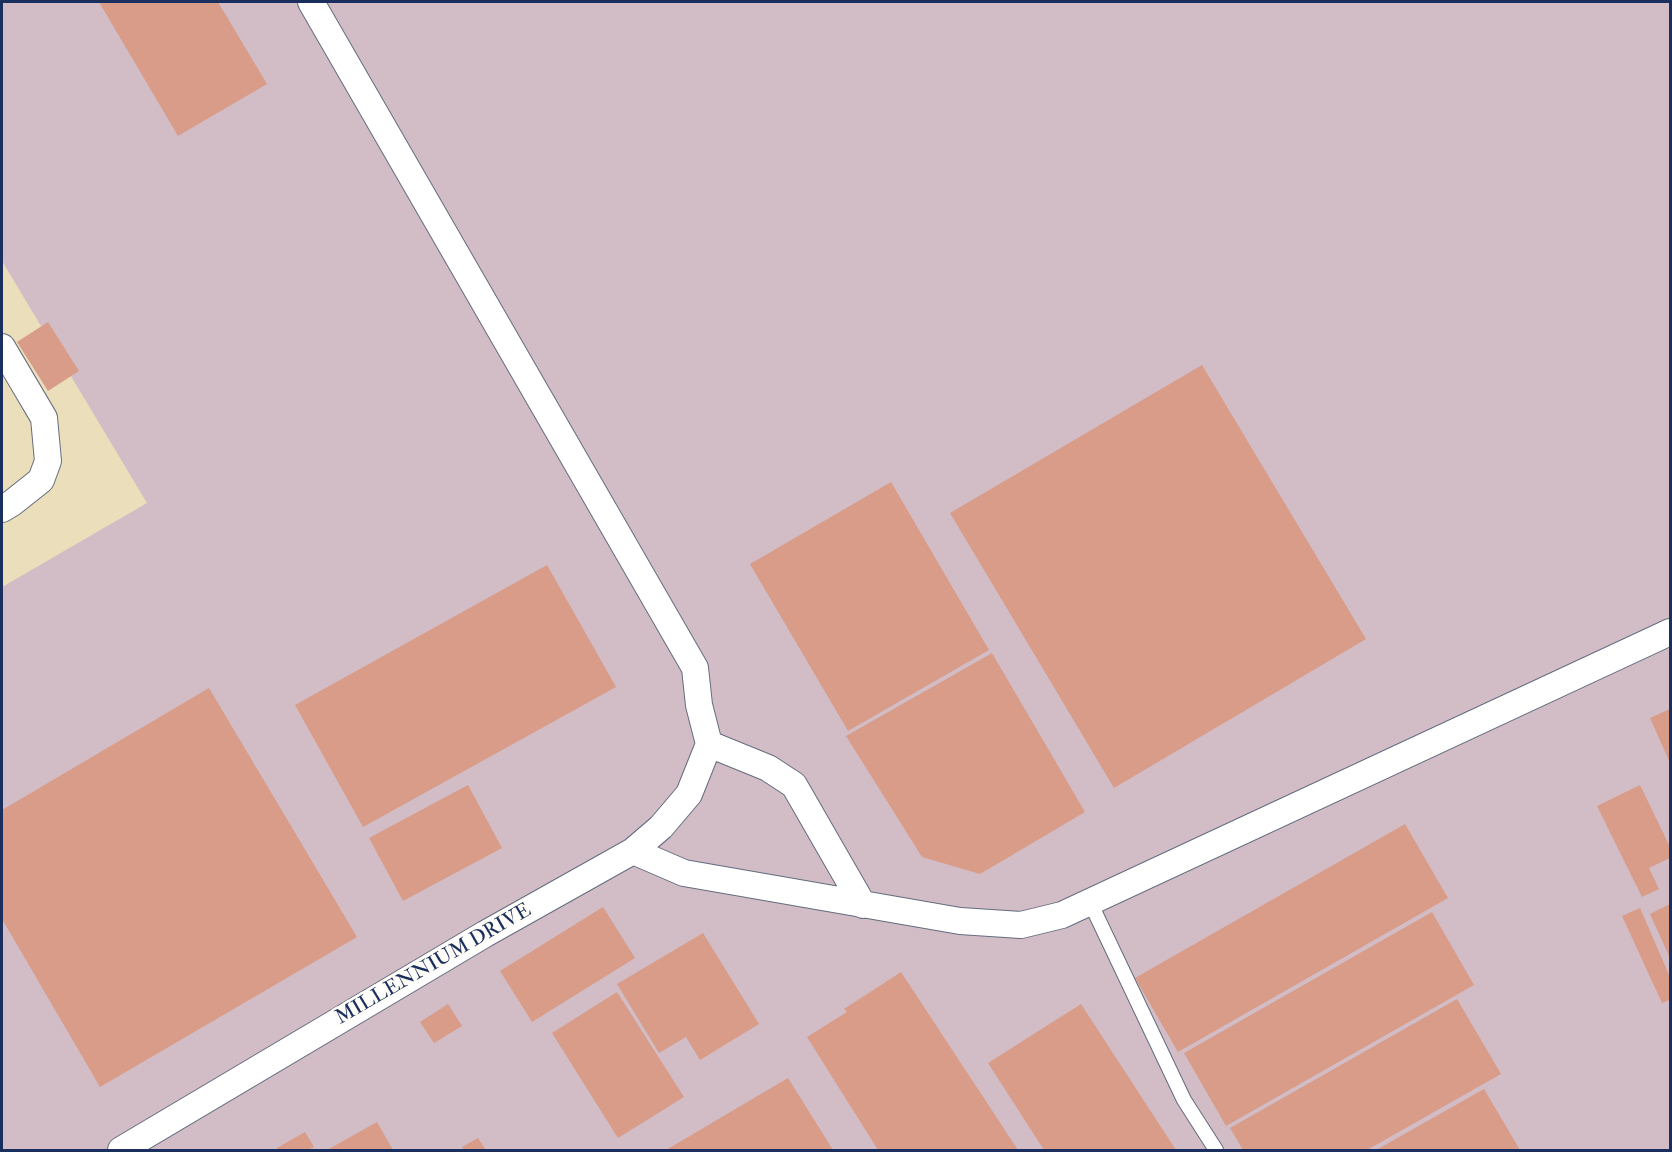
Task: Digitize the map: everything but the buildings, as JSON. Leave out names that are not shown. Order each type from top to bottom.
[{"type":"street","points":[[311,2],[695,668],[699,705],[708,744],[768,768],[794,785],[863,905]]},
{"type":"street","points":[[2,347],[44,418],[48,461],[41,480],[2,509]]},
{"type":"street","points":[[633,851],[684,873],[960,921],[1021,925],[1062,915],[1671,632]]},
{"type":"street","name":"MILLENNIUM DRIVE","points":[[121,1150],[485,934],[633,851],[661,827],[689,794],[708,744]]},
{"type":"lane","points":[[1090,902],[1184,1101],[1216,1150]]},
{"type":"shaded area","points":[[2,2],[1670,2],[1670,1150],[2,1150],[2,587],[147,503],[2,261]]}]
